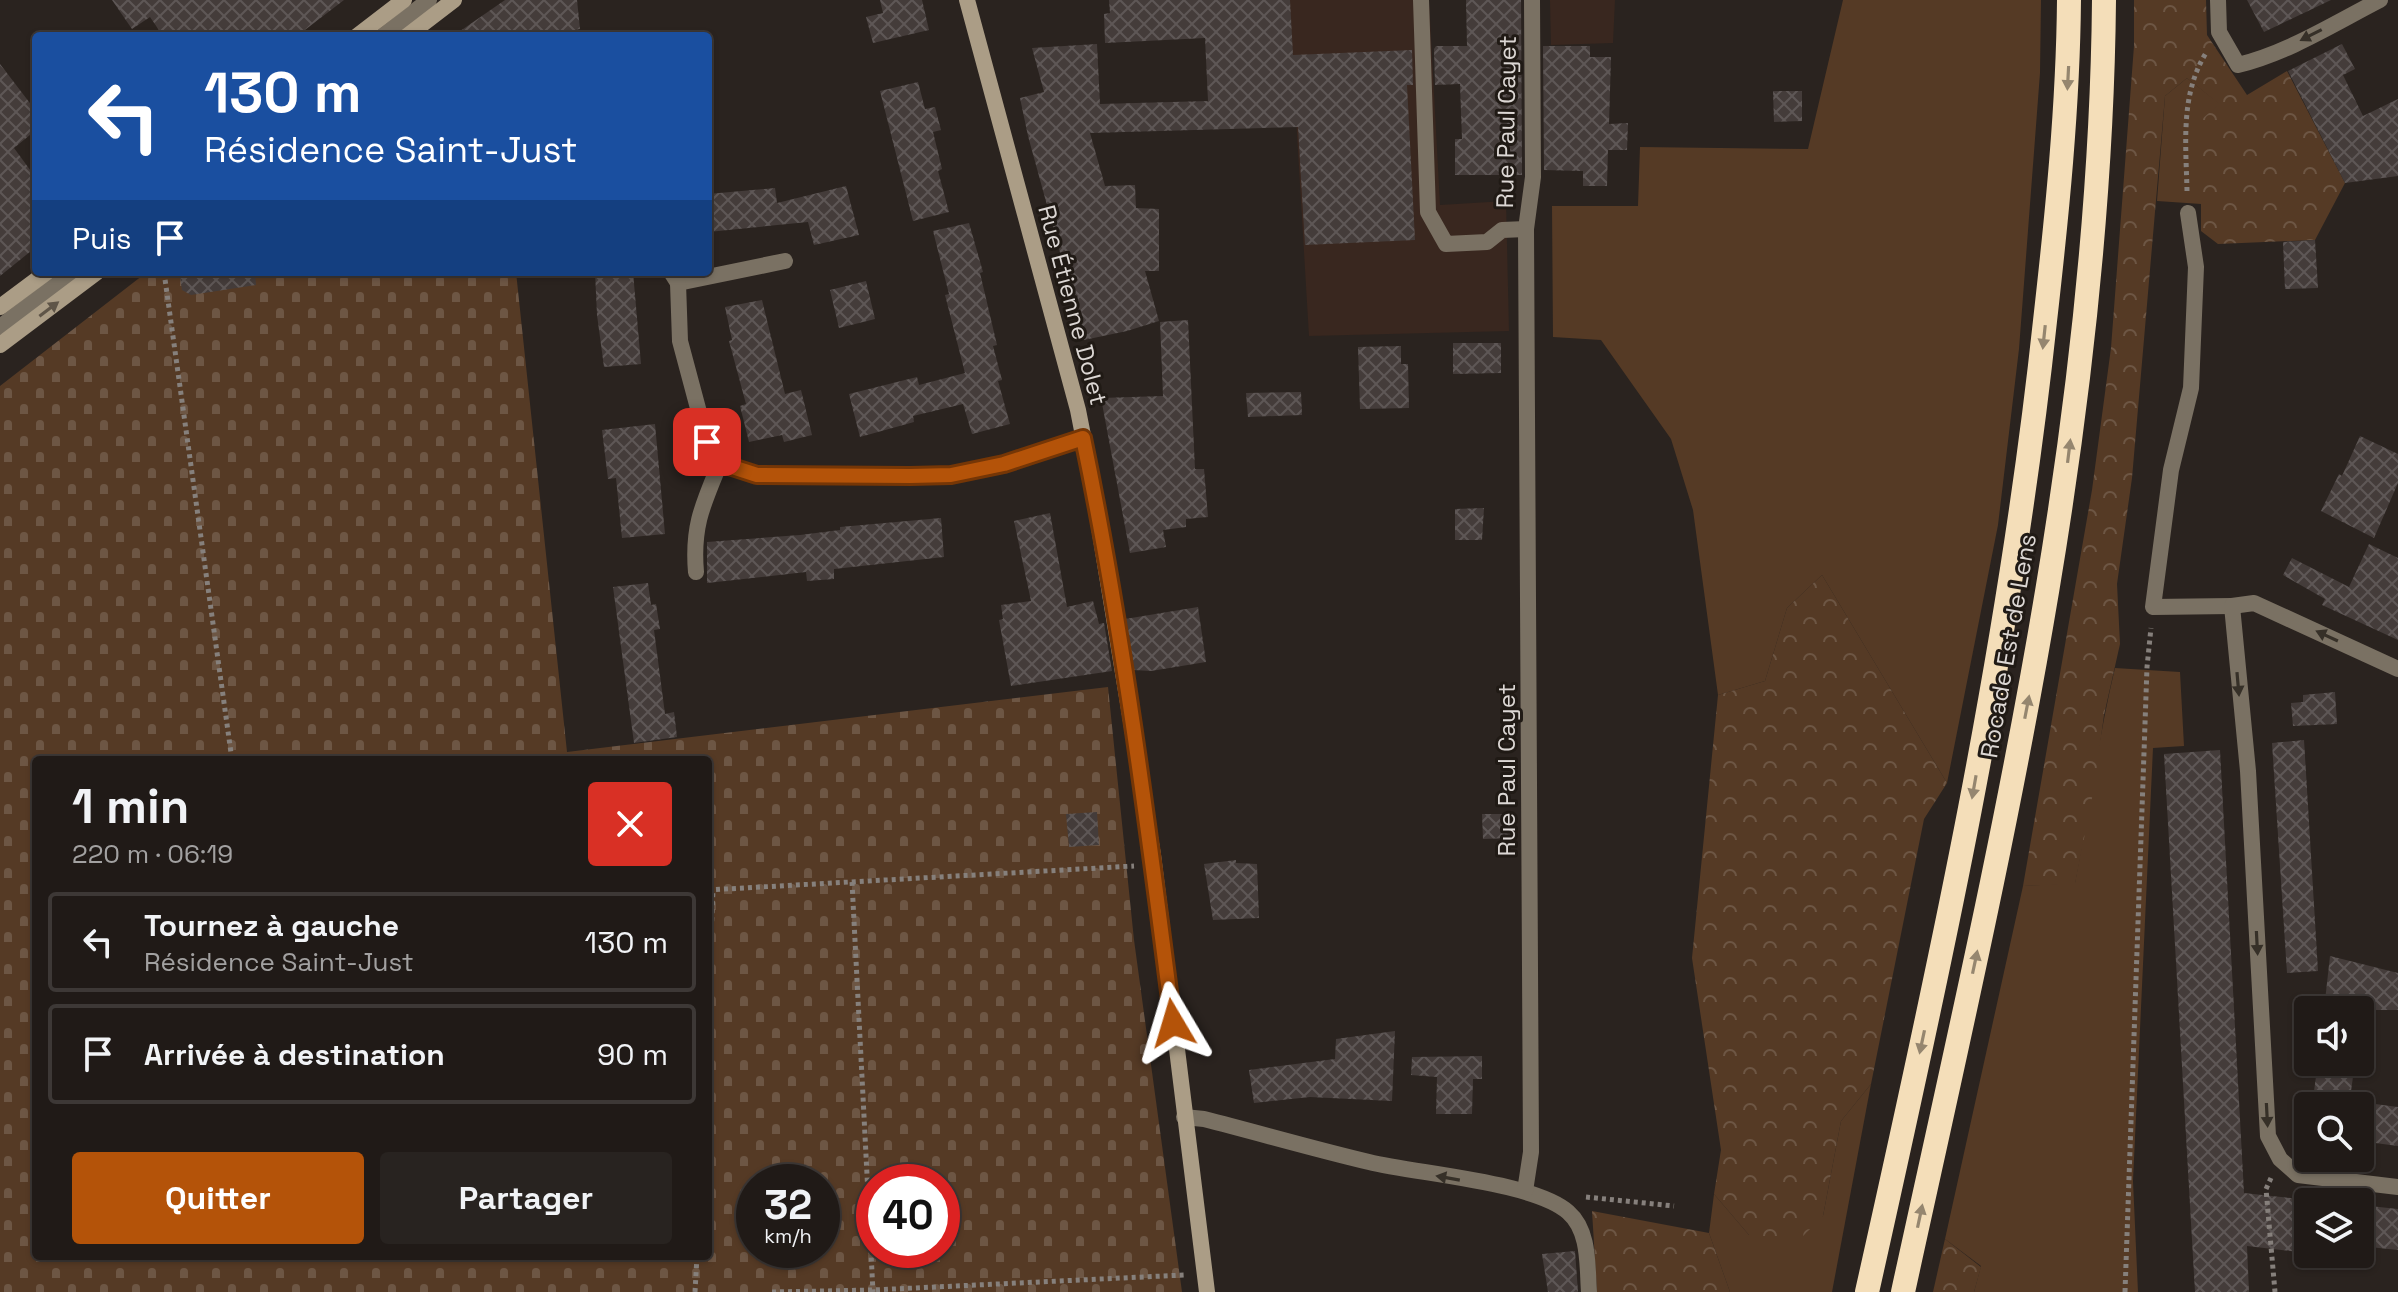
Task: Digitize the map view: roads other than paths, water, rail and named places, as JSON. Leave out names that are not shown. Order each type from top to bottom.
[{"type":"highway","name":"Rocade Est de Lens","points":[[1867,1292],[1965,838],[2002,636],[2032,446],[2068,77],[2069,0]]},
{"type":"highway","name":"Rocade Est de Lens","points":[[1903,1292],[2003,830],[2042,626],[2062,500],[2090,268],[2104,83],[2104,0]]},
{"type":"street","points":[[362,32],[404,0]]},
{"type":"street","points":[[388,32],[429,0]]},
{"type":"street","points":[[412,32],[454,0]]},
{"type":"street","name":"Rue Étienne Dolet","points":[[967,0],[1083,438],[1122,657],[1154,865],[1207,1292]]},
{"type":"street","points":[[1421,0],[1428,212],[1446,244],[1487,242],[1502,230],[1526,229]]},
{"type":"street","name":"Rue Paul Cayet","points":[[1525,1191],[1531,1152],[1526,229],[1533,177],[1532,0]]},
{"type":"street","points":[[2218,0],[2219,32],[2238,65],[2286,48],[2380,0]]},
{"type":"street","points":[[2188,213],[2196,267],[2191,388],[2171,470],[2153,607],[2254,603],[2398,669]]},
{"type":"street","points":[[712,272],[785,261]]},
{"type":"street","points":[[0,307],[42,276]]},
{"type":"street","points":[[0,327],[67,276]]},
{"type":"street","points":[[0,345],[92,276]]},
{"type":"street","points":[[675,278],[680,341],[687,372],[707,442],[720,463],[757,475],[951,475],[1004,464],[1083,438]]},
{"type":"street","points":[[696,572],[693,541],[700,510],[720,463]]},
{"type":"street","points":[[2232,606],[2248,771],[2268,1136],[2280,1159],[2298,1175],[2398,1187]]},
{"type":"street","points":[[1184,1117],[1204,1119],[1370,1163],[1525,1191],[1554,1201],[1572,1214],[1584,1236],[1589,1292]]}]
